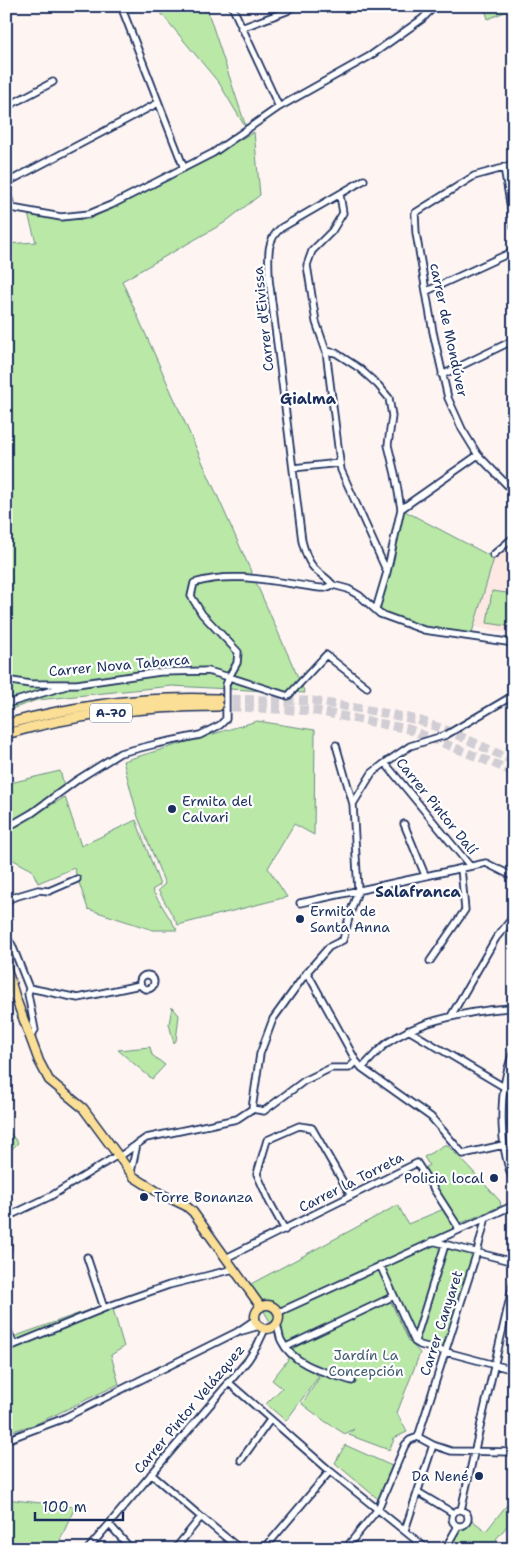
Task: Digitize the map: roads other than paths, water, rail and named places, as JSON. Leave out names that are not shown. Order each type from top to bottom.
[{"type":"highway","name":"A-70","points":[[6,724],[60,711],[114,702],[168,698],[218,702],[118,712],[58,721],[6,734]]},
{"type":"main road","points":[[6,966],[43,1072],[49,1080],[83,1108],[118,1156],[140,1181],[186,1206],[193,1212],[261,1307]]},
{"type":"main road","points":[[272,1306],[278,1312],[280,1319],[277,1325],[270,1329],[260,1325],[256,1312],[261,1307],[272,1306]]},
{"type":"street","points":[[121,6],[184,168]]},
{"type":"street","points":[[232,6],[279,107]]},
{"type":"street","points":[[241,28],[294,6]]},
{"type":"street","points":[[6,191],[9,208],[61,217],[89,214],[111,205],[213,153],[279,107],[370,56],[422,19],[435,6]]},
{"type":"street","points":[[6,107],[53,82]]},
{"type":"street","points":[[6,183],[158,103]]},
{"type":"street","points":[[514,165],[504,167],[514,227]]},
{"type":"street","name":"carrer de Mondúver","points":[[504,167],[474,176],[415,213],[416,233],[433,332],[448,398],[462,429],[478,455],[514,492]]},
{"type":"street","name":"Carrer d'Eivissa","points":[[333,585],[326,576],[316,570],[307,557],[302,541],[269,279],[270,243],[273,235],[282,228],[364,180]]},
{"type":"street","points":[[340,195],[343,213],[332,231],[312,251],[307,265],[316,322],[326,350],[341,470],[387,572]]},
{"type":"street","points":[[427,291],[514,251]]},
{"type":"street","points":[[442,375],[514,340]]},
{"type":"street","points":[[326,350],[336,353],[359,368],[378,385],[388,398],[392,416],[388,445],[401,509],[387,572],[376,609]]},
{"type":"street","points":[[401,509],[478,455]]},
{"type":"street","points":[[294,468],[340,463]]},
{"type":"street","points":[[493,555],[514,537]]},
{"type":"street","points":[[6,828],[32,813],[77,780],[120,753],[200,735],[220,725],[226,719],[226,685],[237,663],[238,652],[202,614],[191,596],[194,583],[206,579],[226,577],[266,579],[320,588],[333,585],[355,593],[380,614],[424,630],[514,643]]},
{"type":"street","name":"Carrer Nova Tabarca","points":[[6,680],[30,684],[74,684],[160,672],[208,671],[288,696],[326,655],[367,687]]},
{"type":"street","points":[[6,704],[74,684]]},
{"type":"street","points":[[353,804],[372,773],[385,762],[410,746],[446,735],[514,695]]},
{"type":"street","points":[[252,1109],[260,1054],[273,1019],[307,972],[329,947],[343,940],[358,891],[353,804],[336,745]]},
{"type":"street","name":"Carrer Pintor Dalí","points":[[385,762],[470,866]]},
{"type":"street","points":[[404,824],[425,875]]},
{"type":"street","points":[[300,903],[486,863],[514,877]]},
{"type":"street","points":[[430,961],[465,910],[461,868]]},
{"type":"street","points":[[6,903],[11,898],[38,890],[49,890],[78,879]]},
{"type":"street","points":[[451,1016],[496,938],[514,916]]},
{"type":"street","points":[[6,938],[12,945],[29,988],[28,994],[35,1030],[30,1037]]},
{"type":"street","points":[[307,972],[356,1062],[362,1068],[431,1118],[463,1154],[503,1145]]},
{"type":"street","points":[[29,988],[78,998],[140,984]]},
{"type":"street","points":[[6,993],[16,999]]},
{"type":"street","points":[[362,1068],[385,1044],[424,1023],[451,1016],[502,1008],[514,1008]]},
{"type":"street","points":[[408,1030],[514,1093]]},
{"type":"street","points":[[514,1050],[503,1087],[503,1145],[514,1182]]},
{"type":"street","points":[[6,1219],[51,1196],[146,1138],[237,1119],[252,1109],[264,1111],[304,1081],[332,1068],[349,1068],[356,1062]]},
{"type":"street","points":[[285,1230],[257,1174],[267,1140],[299,1126],[312,1128],[351,1196]]},
{"type":"street","points":[[131,1172],[138,1144]]},
{"type":"street","name":"Carrer la Torreta","points":[[226,1258],[417,1163],[459,1230]]},
{"type":"street","points":[[278,1312],[514,1205]]},
{"type":"street","name":"Carrer Canyaret","points":[[418,1437],[477,1252],[486,1217]]},
{"type":"street","points":[[432,1242],[514,1262]]},
{"type":"street","points":[[415,1342],[445,1245]]},
{"type":"street","points":[[86,1257],[104,1308]]},
{"type":"street","points":[[380,1265],[415,1342],[493,1366],[514,1370]]},
{"type":"street","points":[[6,1326],[14,1345],[104,1308],[169,1285],[234,1269]]},
{"type":"street","points":[[461,1510],[514,1280]]},
{"type":"street","points":[[286,1347],[394,1296]]},
{"type":"street","points":[[6,1440],[62,1419],[238,1332],[260,1325]]},
{"type":"street","name":"Carrer Pintor Velázquez","points":[[88,1549],[248,1360],[257,1346],[260,1325]]},
{"type":"street","points":[[277,1325],[281,1341],[293,1356],[314,1368],[352,1381]]},
{"type":"street","points":[[228,1382],[330,1471],[427,1549]]},
{"type":"street","points":[[241,1460],[270,1420]]},
{"type":"street","points":[[345,1549],[378,1509],[405,1445],[410,1440],[418,1437],[433,1445],[451,1451],[514,1452]]},
{"type":"street","points":[[405,1530],[433,1445]]},
{"type":"street","points":[[264,1549],[330,1471]]},
{"type":"street","points":[[151,1474],[240,1549]]},
{"type":"street","points":[[418,1492],[453,1513]]},
{"type":"street","points":[[461,1510],[468,1517],[464,1525],[458,1526],[451,1520],[453,1513],[461,1510]]},
{"type":"street","points":[[175,1549],[200,1517]]},
{"type":"street","points":[[108,1524],[131,1549]]},
{"type":"street","points":[[445,1549],[458,1526]]},
{"type":"tunnel","points":[[218,699],[313,701],[418,720],[451,732],[514,761]]},
{"type":"tunnel","points":[[218,706],[316,711],[408,729],[514,773]]},
{"type":"place","name":"Ermita del Calvari","points":[[172,809]]},
{"type":"place","name":"Ermita de Santa Anna","points":[[300,919]]},
{"type":"place","name":"Policia local","points":[[494,1178]]},
{"type":"place","name":"Torre Bonanza","points":[[144,1197]]},
{"type":"place","name":"Da Nené","points":[[479,1476]]},
{"type":"district","name":"Gialma","points":[[308,399]]},
{"type":"district","name":"Salafranca","points":[[418,892]]},
{"type":"park label","name":"Jardín La Concepción","points":[[366,1364]]}]
